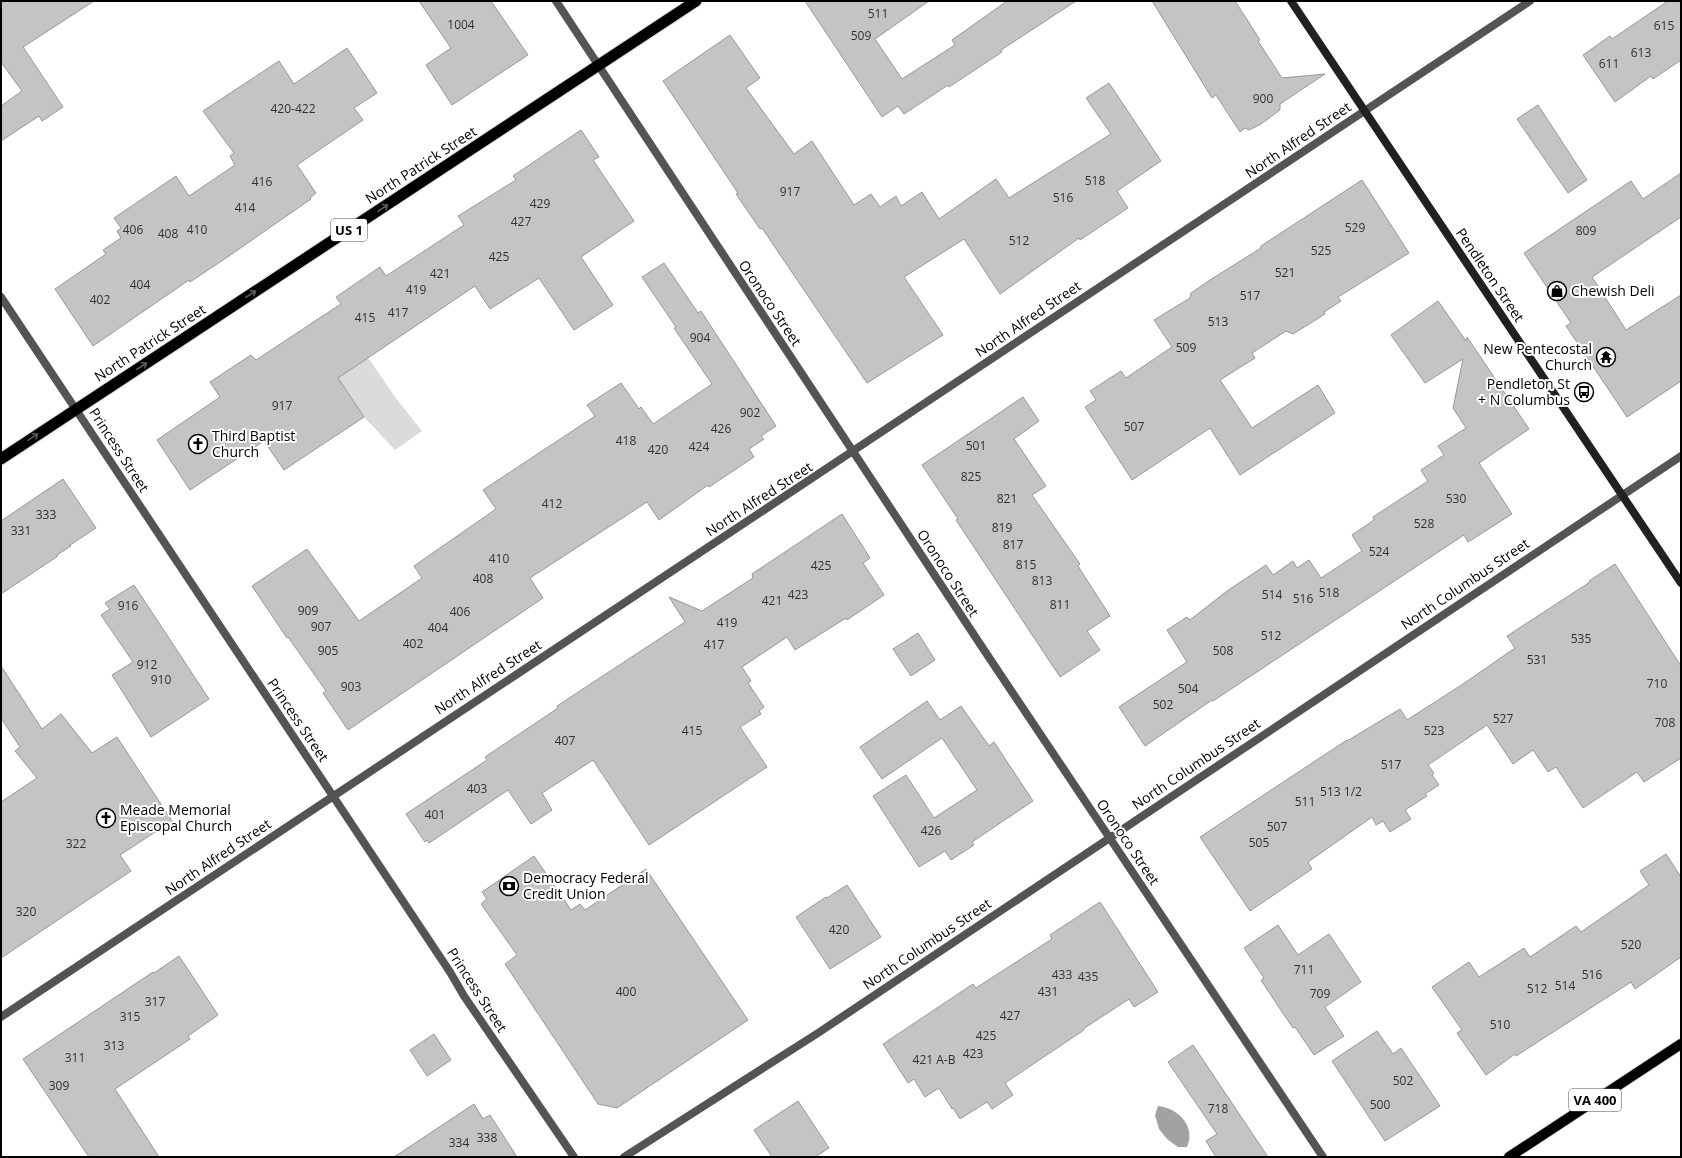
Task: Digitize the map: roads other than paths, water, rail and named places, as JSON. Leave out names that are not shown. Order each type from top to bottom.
[{"type":"highway","name":"North Patrick Street","points":[[1,459],[696,1]]},
{"type":"main road","name":"Pendleton Street","points":[[1292,1],[1681,583]]},
{"type":"main road","name":"VA 400","points":[[1509,1157],[1681,1044]]},
{"type":"street","name":"Oronoco Street","points":[[556,1],[853,452],[1323,1157]]},
{"type":"street","name":"North Alfred Street","points":[[1,1017],[1530,1]]},
{"type":"street","name":"Princess Street","points":[[1,297],[207,609],[450,972],[464,996],[574,1157]]},
{"type":"street","name":"North Columbus Street","points":[[624,1157],[818,1033],[1681,456]]},
{"type":"place","name":"Chewish Deli","points":[[1557,291]]},
{"type":"place","name":"New Pentecostal Church","points":[[1606,357]]},
{"type":"place","name":"Pendleton St + N Columbus","points":[[1584,392]]},
{"type":"place","name":"Third Baptist Church","points":[[198,444]]},
{"type":"place","name":"Meade Memorial Episcopal Church","points":[[106,818]]},
{"type":"place","name":"Democracy Federal Credit Union","points":[[509,886]]}]
